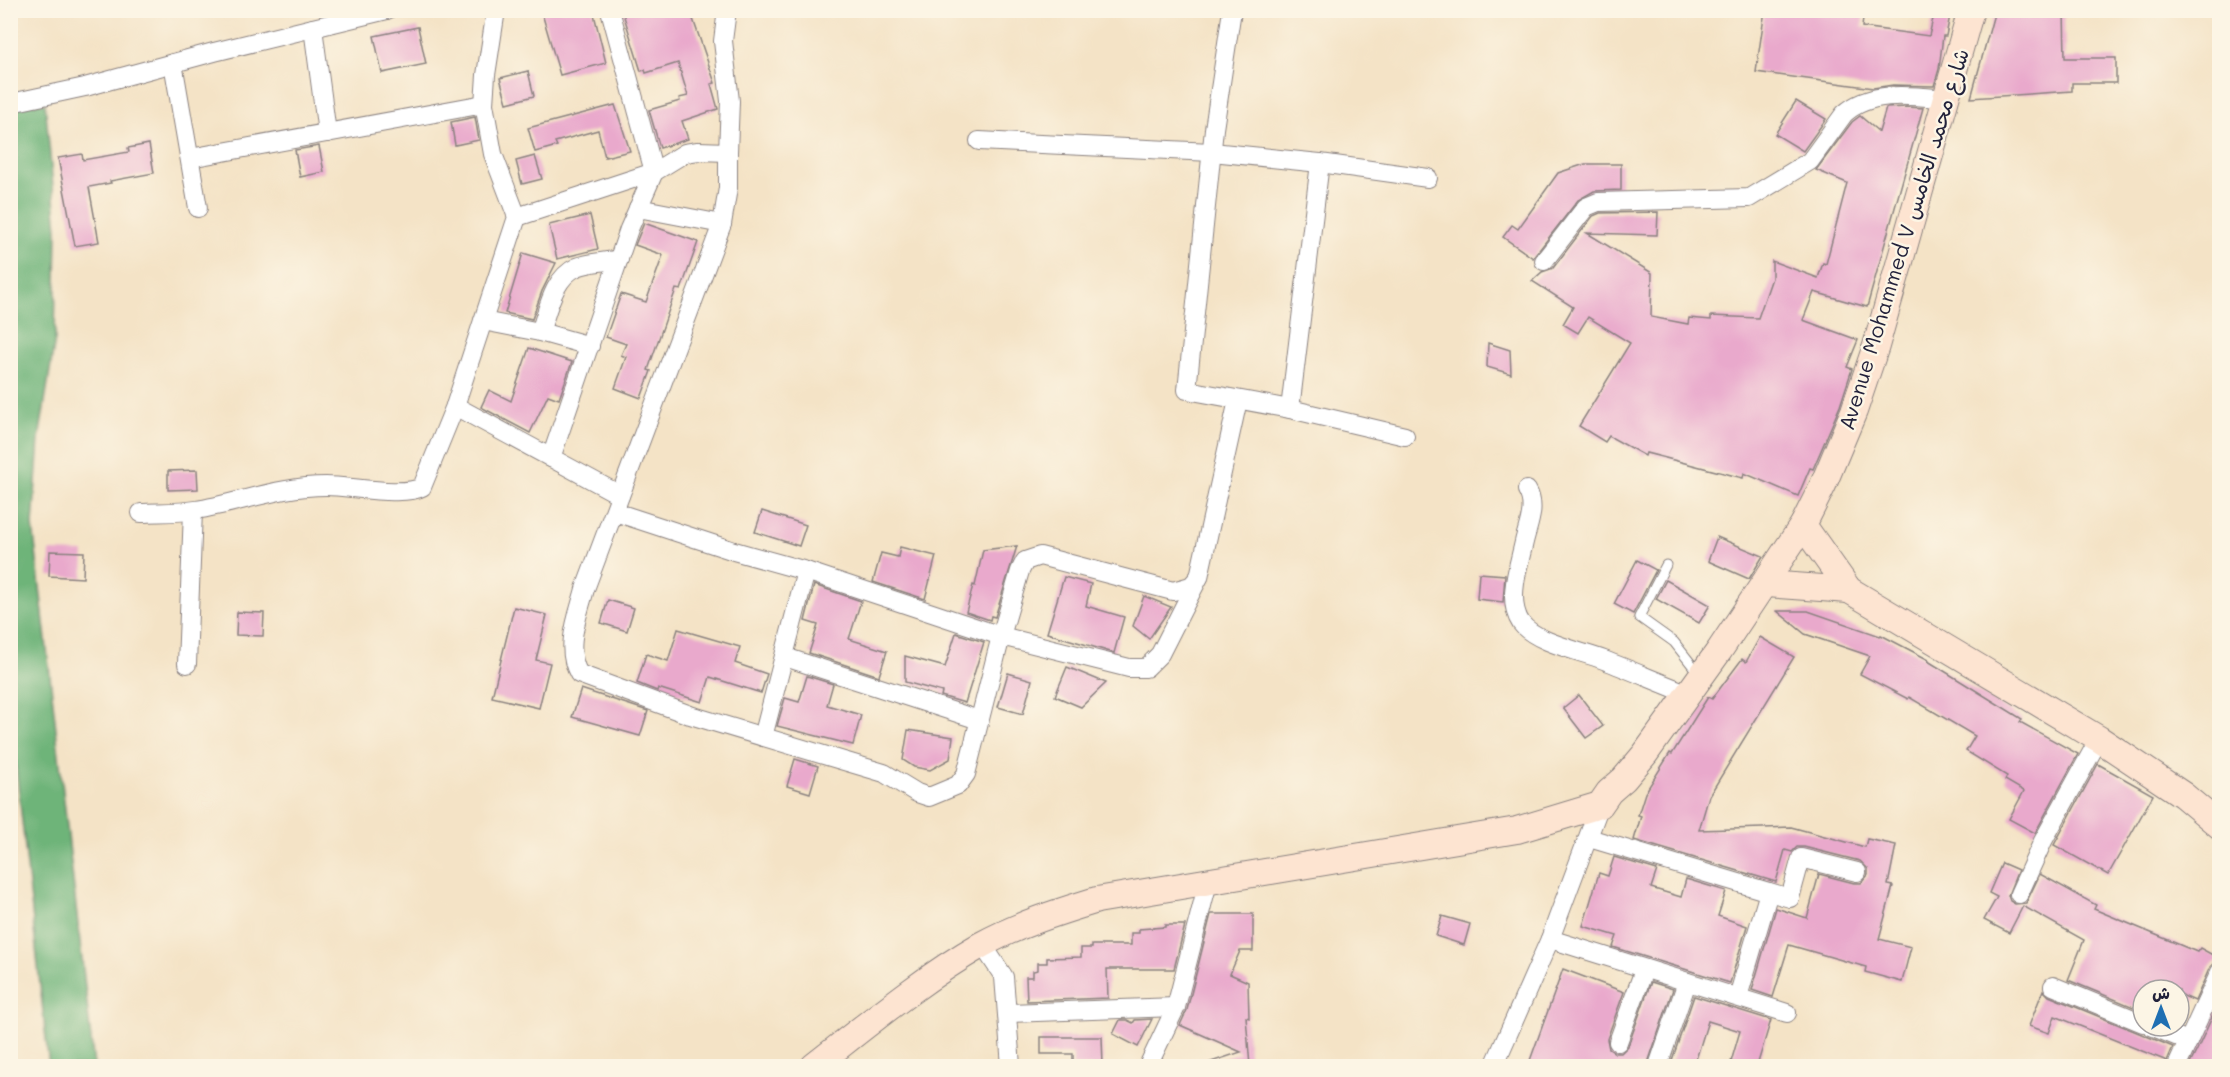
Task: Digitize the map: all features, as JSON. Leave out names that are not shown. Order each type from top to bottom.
[{"type":"main road","name":"Avenue Mohammed V شارع محمد الخامس","points":[[1600,805],[1609,792],[1624,779],[1645,754],[1766,584],[1803,525],[1854,411],[1876,346],[1971,10]]},
{"type":"main road","points":[[1803,525],[1849,590],[2099,739],[2183,795],[2220,826]]},
{"type":"main road","points":[[1766,584],[1849,590]]},
{"type":"main road","points":[[814,1066],[913,990],[982,944],[1049,915],[1097,900],[1517,830],[1600,805]]},
{"type":"street","points":[[11,104],[387,10]]},
{"type":"street","points":[[141,513],[194,511],[297,487],[417,489],[425,481],[455,406],[517,218],[493,154],[484,104],[496,10]]},
{"type":"street","points":[[551,458],[619,259],[654,172],[610,10]]},
{"type":"street","points":[[727,10],[723,41],[730,101],[728,188],[722,224],[585,589],[572,642],[574,664],[579,674],[690,715],[884,773],[916,793],[929,797],[958,785],[966,774],[1001,636],[1025,561],[1040,556],[1173,591],[1191,586],[1199,577]]},
{"type":"street","points":[[1232,10],[1214,129],[1187,390],[1290,409],[1405,436]]},
{"type":"street","points":[[313,28],[327,133]]},
{"type":"street","points":[[173,63],[198,208]]},
{"type":"street","points":[[1544,261],[1586,207],[1599,202],[1749,198],[1810,161],[1851,107],[1871,99],[1888,97],[1947,99]]},
{"type":"street","points":[[190,158],[484,104]]},
{"type":"street","points":[[979,141],[1212,152],[1320,163],[1428,178]]},
{"type":"street","points":[[517,218],[654,172],[685,153],[728,152]]},
{"type":"street","points":[[1290,409],[1320,163]]},
{"type":"street","points":[[638,208],[722,224]]},
{"type":"street","points":[[540,332],[557,285],[565,275],[579,266],[619,259]]},
{"type":"street","points":[[483,321],[540,332],[590,346]]},
{"type":"street","points":[[615,512],[734,551],[806,571],[1001,636],[1129,668],[1146,668],[1160,654],[1199,577],[1238,400]]},
{"type":"street","points":[[455,406],[620,495]]},
{"type":"street","points":[[1527,490],[1533,503],[1515,588],[1515,607],[1520,622],[1546,640],[1604,660],[1695,685]]},
{"type":"street","points":[[187,664],[194,511]]},
{"type":"street","points":[[764,736],[806,571]]},
{"type":"street","points":[[785,657],[979,720]]},
{"type":"street","points":[[2019,894],[2043,841],[2099,739]]},
{"type":"street","points":[[1494,1066],[1550,939],[1600,805]]},
{"type":"street","points":[[1589,838],[1790,898],[1801,858],[1857,872]]},
{"type":"street","points":[[1148,1066],[1176,1007],[1208,882]]},
{"type":"street","points":[[1738,998],[1769,892]]},
{"type":"street","points":[[1550,939],[1787,1013]]},
{"type":"street","points":[[982,944],[1004,977],[1011,1066]]},
{"type":"street","points":[[1618,1042],[1644,970]]},
{"type":"street","points":[[2177,1066],[2220,972]]},
{"type":"street","points":[[1658,1066],[1687,982]]},
{"type":"street","points":[[2053,986],[2131,1018]]},
{"type":"street","points":[[1008,1013],[1176,1007]]},
{"type":"street","points":[[2181,1038],[2188,1041]]},
{"type":"lane","points":[[1666,565],[1639,616],[1674,642],[1695,685]]},
{"type":"green space","points":[[45,103],[57,229],[55,339],[39,439],[33,525],[94,1066],[49,1066],[11,721],[10,106]]},
{"type":"building","points":[[541,10],[593,10],[606,63],[560,75]]},
{"type":"building","points":[[622,10],[692,10],[692,16],[715,83],[711,84],[718,109],[682,121],[688,139],[660,148],[649,110],[680,101],[679,98],[688,96],[678,63],[646,73],[645,70],[641,71]]},
{"type":"building","points":[[1765,10],[1864,10],[1862,27],[1929,36],[1935,10],[1951,10],[1946,36],[1943,36],[1939,69],[1934,86],[1893,85],[1873,88],[1756,72]]},
{"type":"building","points":[[1995,10],[2064,10],[2065,58],[2116,58],[2116,83],[2072,83],[2072,91],[1971,98]]},
{"type":"building","points":[[418,27],[426,64],[382,73],[374,36]]},
{"type":"building","points":[[528,71],[534,96],[507,103],[500,78]]},
{"type":"building","points":[[1796,101],[1826,119],[1803,151],[1775,134]]},
{"type":"building","points":[[615,105],[630,151],[605,157],[598,130],[555,142],[557,146],[535,152],[528,128]]},
{"type":"building","points":[[1886,108],[1923,108],[1867,307],[1814,292],[1803,320],[1858,340],[1847,367],[1852,369],[1840,406],[1813,469],[1810,468],[1798,496],[1744,473],[1743,478],[1646,453],[1645,456],[1609,436],[1605,442],[1579,426],[1630,343],[1588,317],[1578,333],[1563,324],[1573,307],[1532,281],[1542,272],[1553,268],[1593,216],[1600,213],[1658,212],[1657,235],[1587,233],[1652,273],[1651,317],[1688,324],[1689,318],[1711,320],[1711,316],[1758,318],[1772,278],[1772,261],[1818,278],[1823,263],[1826,264],[1847,183],[1816,170],[1852,122],[1860,116],[1879,132]]},
{"type":"building","points":[[475,117],[479,140],[455,145],[451,122]]},
{"type":"building","points":[[149,144],[154,173],[89,187],[99,242],[75,246],[58,158],[82,154],[83,160],[129,152],[128,148]]},
{"type":"building","points":[[319,146],[324,172],[300,177],[295,150]]},
{"type":"building","points":[[535,156],[542,179],[522,184],[516,161]]},
{"type":"building","points":[[1585,164],[1621,164],[1621,190],[1594,191],[1578,200],[1533,258],[1503,237],[1512,225],[1518,229],[1558,173]]},
{"type":"building","points":[[590,215],[598,249],[557,259],[549,225]]},
{"type":"building","points":[[644,223],[698,242],[681,290],[676,289],[648,370],[651,371],[641,398],[615,388],[626,357],[621,355],[626,344],[606,337],[621,294],[646,302],[663,255],[635,245]]},
{"type":"building","points":[[523,253],[556,263],[542,291],[532,319],[505,313]]},
{"type":"building","points":[[1488,343],[1510,350],[1511,374],[1487,367]]},
{"type":"building","points":[[529,348],[572,362],[559,399],[548,395],[530,433],[481,407],[489,390],[511,401]]},
{"type":"building","points":[[197,470],[198,489],[168,490],[168,471]]},
{"type":"building","points":[[762,511],[806,525],[799,546],[755,532]]},
{"type":"building","points":[[1717,537],[1763,556],[1749,579],[1708,561]]},
{"type":"building","points":[[1017,546],[995,617],[991,616],[990,620],[966,612],[973,585],[975,586],[983,550]]},
{"type":"building","points":[[900,547],[936,556],[925,599],[873,582],[881,553],[898,557]]},
{"type":"building","points":[[50,551],[84,552],[83,578],[49,576]]},
{"type":"building","points":[[1637,560],[1656,570],[1633,614],[1614,604]]},
{"type":"building","points":[[1479,573],[1505,575],[1503,602],[1477,599]]},
{"type":"building","points":[[1064,577],[1091,584],[1086,606],[1124,617],[1114,653],[1047,633]]},
{"type":"building","points":[[1666,580],[1710,605],[1699,623],[1656,599]]},
{"type":"building","points":[[814,585],[861,601],[849,639],[887,651],[879,676],[809,653],[818,625],[805,621]]},
{"type":"building","points":[[1144,596],[1171,607],[1149,639],[1133,626]]},
{"type":"building","points":[[608,600],[634,608],[627,631],[601,623]]},
{"type":"building","points":[[514,607],[547,615],[536,660],[550,663],[539,708],[492,697]]},
{"type":"building","points":[[1777,611],[1808,611],[1881,635],[1929,660],[2022,719],[2020,722],[2078,754],[2035,833],[2009,819],[2024,791],[2005,780],[2007,776],[1966,751],[1975,736],[1909,697],[1908,699],[1860,674],[1870,656],[1805,634]]},
{"type":"building","points":[[237,612],[264,613],[263,636],[236,635]]},
{"type":"building","points":[[678,629],[740,647],[735,663],[767,674],[761,693],[710,677],[702,702],[658,688],[657,691],[637,683],[646,654],[668,661]]},
{"type":"building","points":[[956,633],[984,642],[965,703],[941,696],[942,692],[905,682],[905,656],[945,667]]},
{"type":"building","points":[[1760,637],[1794,657],[1709,796],[1699,830],[1791,827],[1865,847],[1867,839],[1896,845],[1888,885],[1893,886],[1879,939],[1911,947],[1902,982],[1865,972],[1866,967],[1789,945],[1773,997],[1752,990],[1776,908],[1807,918],[1819,874],[1861,883],[1868,875],[1868,869],[1860,861],[1804,847],[1797,847],[1792,852],[1785,850],[1776,882],[1634,840],[1641,816],[1638,815],[1645,793],[1708,697],[1712,699],[1742,659],[1746,662]]},
{"type":"building","points":[[1067,667],[1106,683],[1081,707],[1055,696]]},
{"type":"building","points":[[1008,673],[1032,680],[1023,714],[998,707]]},
{"type":"building","points":[[807,676],[833,684],[827,705],[861,715],[853,745],[777,726],[785,698],[799,702]]},
{"type":"building","points":[[581,689],[648,711],[640,736],[572,717]]},
{"type":"building","points":[[1579,695],[1603,726],[1586,738],[1563,708]]},
{"type":"building","points":[[908,730],[953,737],[950,759],[930,770],[914,767],[903,760]]},
{"type":"building","points":[[795,759],[818,766],[810,793],[787,786]]},
{"type":"building","points":[[2098,764],[2153,795],[2108,875],[2054,845]]},
{"type":"building","points":[[1614,857],[1657,870],[1651,888],[1681,897],[1686,879],[1726,891],[1718,916],[1747,926],[1730,983],[1613,947],[1617,936],[1583,926],[1599,873],[1608,876]]},
{"type":"building","points":[[2002,863],[2018,870],[2008,895],[2010,901],[2015,904],[2026,903],[2040,874],[2096,905],[2094,909],[2197,952],[2200,948],[2220,961],[2210,967],[2195,1001],[2191,999],[2191,978],[2131,978],[2131,1006],[2068,980],[2084,940],[2023,906],[2009,933],[1984,920],[1997,897],[1989,893]]},
{"type":"building","points":[[1211,914],[1253,914],[1253,951],[1240,951],[1230,974],[1248,982],[1249,1018],[1246,1017],[1250,1066],[1205,1066],[1205,1064],[1241,1052],[1180,1025],[1187,1010]]},
{"type":"building","points":[[1442,916],[1470,924],[1464,945],[1436,936]]},
{"type":"building","points":[[1165,925],[1185,925],[1174,969],[1107,969],[1108,998],[1027,1001],[1026,977],[1033,977],[1033,971],[1038,970],[1038,963],[1047,963],[1047,958],[1081,957],[1081,948],[1092,948],[1092,945],[1131,945],[1131,933],[1139,933],[1139,929],[1165,927]]},
{"type":"building","points":[[1563,969],[1624,992],[1607,1039],[1609,1049],[1615,1053],[1621,1053],[1628,1046],[1651,982],[1673,989],[1647,1066],[1528,1066]]},
{"type":"building","points":[[2043,990],[2049,996],[2131,1030],[2131,1038],[2151,1038],[2173,1047],[2167,1061],[2055,1016],[2049,1033],[2029,1026]]},
{"type":"building","points":[[1694,996],[1771,1020],[1757,1066],[1731,1062],[1740,1031],[1708,1021],[1694,1066],[1670,1066]]},
{"type":"building","points":[[2220,1000],[2220,1066],[2189,1066],[2197,1050]]},
{"type":"building","points":[[1152,1019],[1138,1047],[1113,1034],[1120,1020],[1133,1023],[1135,1020]]},
{"type":"building","points":[[1041,1037],[1102,1037],[1103,1066],[1073,1066],[1073,1054],[1041,1054]]}]
